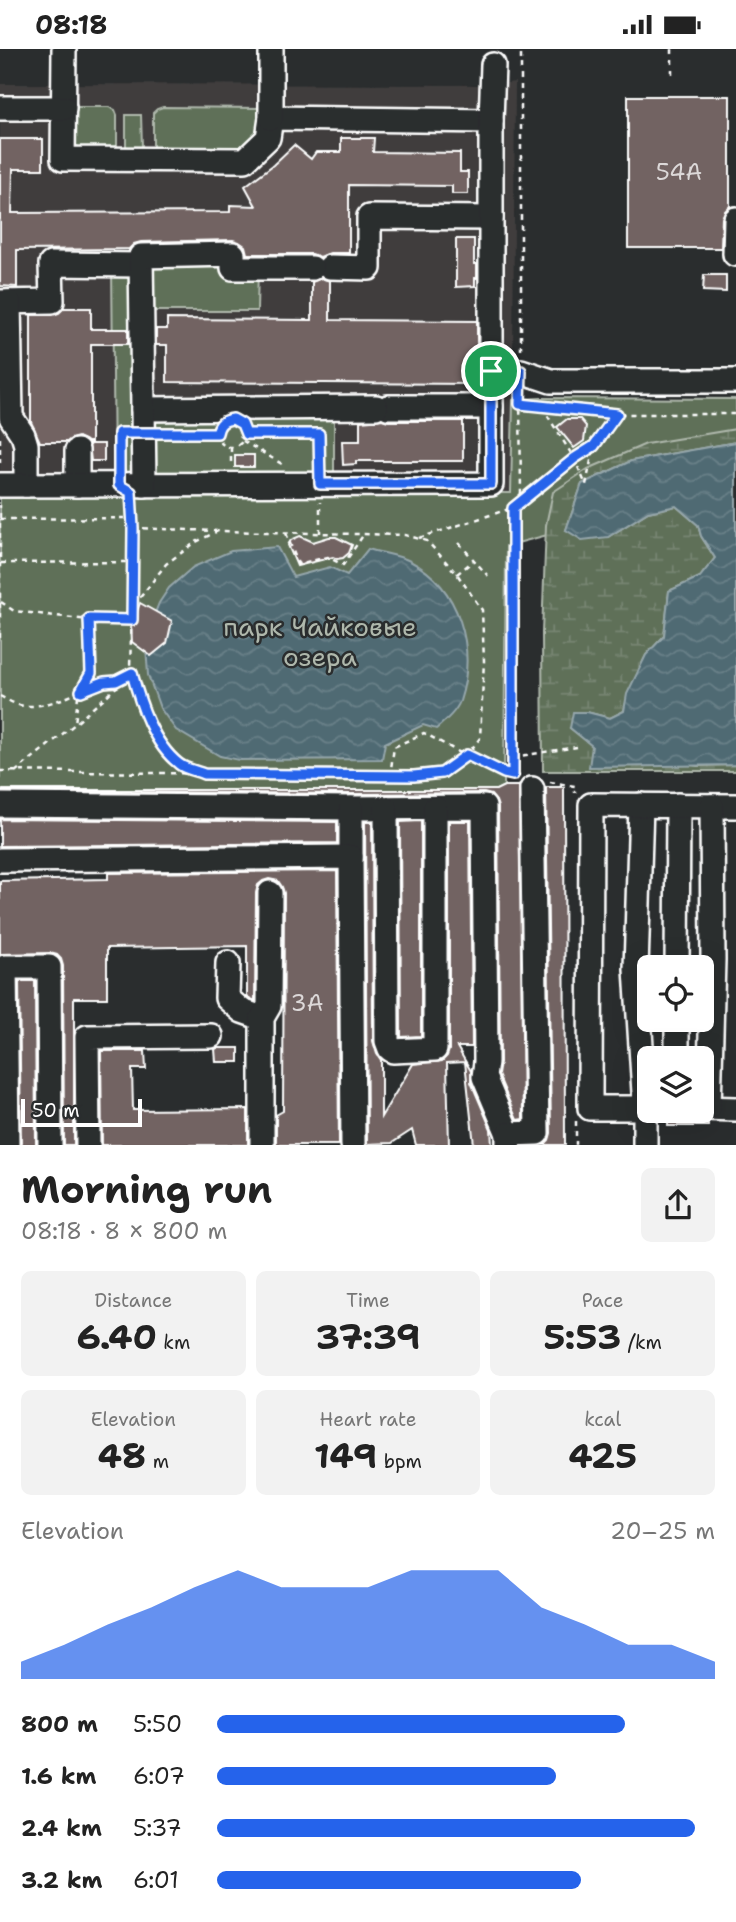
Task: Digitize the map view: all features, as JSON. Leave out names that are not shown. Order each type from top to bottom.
[{"type":"lane","points":[[64,49],[64,159],[245,160],[268,138],[271,118],[271,49]]},
{"type":"lane","points":[[0,485],[491,484],[491,121],[494,65]]},
{"type":"lane","points":[[0,108],[64,108]]},
{"type":"lane","points":[[271,118],[491,121]]},
{"type":"lane","points":[[144,485],[141,255],[233,254],[233,268],[369,268],[369,216],[491,218]]},
{"type":"lane","points":[[735,254],[736,219]]},
{"type":"lane","points":[[26,485],[26,445],[11,417],[4,302],[52,301],[51,264],[141,265]]},
{"type":"lane","points":[[491,371],[521,371],[551,381],[736,381]]},
{"type":"lane","points":[[144,409],[491,407]]},
{"type":"lane","points":[[76,451],[76,485]]},
{"type":"lane","points":[[0,805],[351,809],[484,807],[484,1077],[508,1139],[537,1133],[536,783]]},
{"type":"lane","points":[[637,1108],[590,1108],[591,805],[736,806]]},
{"type":"lane","points":[[641,806],[636,969],[642,1046]]},
{"type":"lane","points":[[677,955],[678,806]]},
{"type":"lane","points":[[708,1046],[713,960],[712,806]]},
{"type":"lane","points":[[386,808],[387,1041],[393,1051],[435,1049],[435,808]]},
{"type":"lane","points":[[351,809],[353,1145]]},
{"type":"lane","points":[[0,859],[351,857]]},
{"type":"lane","points":[[262,1145],[262,1018],[269,1006],[270,893]]},
{"type":"lane","points":[[228,963],[227,998],[242,1011],[262,1018]]},
{"type":"lane","points":[[7,1145],[5,967],[50,967],[50,1145]]},
{"type":"lane","points":[[88,1145],[87,1037],[211,1035]]},
{"type":"lane","points":[[714,1108],[736,1108]]},
{"type":"lane","points":[[645,1145],[646,1123]]},
{"type":"path","points":[[513,775],[513,508],[521,497],[521,49]]},
{"type":"path","points":[[672,49],[672,78]]},
{"type":"path","points":[[520,404],[617,414],[736,414]]},
{"type":"path","points":[[542,407],[575,458],[586,485],[594,446]]},
{"type":"path","points":[[318,408],[320,533]]},
{"type":"path","points":[[419,538],[513,508],[594,446],[617,414]]},
{"type":"path","points":[[233,419],[242,424],[246,434],[243,441],[231,447],[219,441],[217,433],[222,422],[233,419]]},
{"type":"path","points":[[204,774],[180,766],[162,746],[141,705],[130,667],[133,528],[131,492],[119,485],[119,433],[217,433]]},
{"type":"path","points":[[0,434],[0,638]]},
{"type":"path","points":[[246,434],[319,434]]},
{"type":"path","points":[[243,441],[287,467]]},
{"type":"path","points":[[231,447],[231,473]]},
{"type":"path","points":[[0,519],[132,518]]},
{"type":"path","points":[[0,771],[390,776],[442,773],[467,755],[480,738],[484,661],[482,610],[457,574],[428,541],[405,535],[133,528]]},
{"type":"path","points":[[132,608],[166,564],[196,542],[218,531]]},
{"type":"path","points":[[286,533],[298,564],[328,557],[343,565],[364,534]]},
{"type":"path","points":[[459,543],[488,576]]},
{"type":"path","points":[[457,574],[474,560]]},
{"type":"path","points":[[1,563],[133,562]]},
{"type":"path","points":[[1,603],[14,611],[89,619],[132,620]]},
{"type":"path","points":[[75,724],[78,696],[91,673],[89,619]]},
{"type":"path","points":[[0,696],[24,706],[44,704],[104,682],[116,681],[132,673]]},
{"type":"path","points":[[15,772],[75,724],[132,673]]},
{"type":"path","points":[[390,776],[394,747],[424,733],[504,773],[536,783],[575,786],[575,800]]},
{"type":"path","points":[[513,757],[577,747]]},
{"type":"path","points":[[576,1117],[576,1145]]},
{"type":"shaded area","points":[[515,82],[512,493],[0,494],[0,84],[492,85]]},
{"type":"green space","points":[[70,107],[109,107],[115,110],[117,148],[74,145]]},
{"type":"green space","points":[[163,107],[262,108],[262,128],[243,148],[153,147],[153,113]]},
{"type":"green space","points":[[126,115],[141,115],[142,147],[126,147]]},
{"type":"green space","points":[[112,265],[258,265],[257,311],[151,311],[151,399],[334,400],[334,479],[114,479]]},
{"type":"green space","name":"парк Чайковые озера","points":[[736,399],[736,442],[715,444],[566,530],[506,546],[504,786],[496,790],[0,790],[0,494],[511,493],[513,400]]},
{"type":"green space","points":[[736,429],[736,442],[631,461],[582,484],[566,530],[608,537],[648,512],[676,506],[698,525],[701,536],[715,558],[700,577],[669,591],[664,636],[646,655],[628,694],[624,711],[610,718],[587,712],[570,728],[592,745],[697,766],[736,765],[736,771],[543,771],[542,633],[546,525],[553,492],[588,469],[646,444]]},
{"type":"water","points":[[736,442],[736,765],[589,767],[592,746],[570,728],[573,712],[587,712],[610,718],[624,711],[627,694],[646,655],[664,636],[669,591],[700,577],[715,558],[701,536],[698,525],[676,506],[648,512],[608,537],[582,540],[566,530],[582,484],[631,461]]},
{"type":"water","points":[[277,547],[293,577],[330,567],[347,575],[368,549],[410,561],[427,572],[452,603],[465,641],[465,681],[460,701],[446,720],[436,729],[423,725],[385,743],[382,759],[239,760],[220,756],[176,730],[160,708],[148,675],[146,646],[149,628],[159,603],[169,588],[193,567],[231,551]]},
{"type":"building","points":[[628,96],[730,96],[730,206],[722,218],[721,248],[628,248]]},
{"type":"building","points":[[341,138],[374,138],[373,152],[460,153],[460,172],[468,172],[468,194],[452,194],[452,186],[349,185],[349,253],[330,253],[320,257],[312,254],[247,254],[245,246],[233,240],[141,242],[129,249],[17,250],[17,287],[0,286],[0,139],[43,139],[43,169],[13,169],[12,213],[230,212],[230,205],[256,206],[245,186],[294,145],[311,159],[316,152],[341,152]]},
{"type":"building","points":[[456,239],[474,239],[474,264],[477,264],[475,286],[456,287]]},
{"type":"building","points":[[704,275],[726,275],[726,292],[703,291]]},
{"type":"building","points":[[321,278],[330,281],[330,320],[477,321],[477,384],[167,382],[167,345],[156,345],[156,329],[167,329],[167,319],[312,320],[312,282]]},
{"type":"building","points":[[64,308],[91,308],[91,329],[128,329],[128,344],[91,344],[91,442],[78,437],[67,442],[40,442],[31,422],[31,315],[53,315]]},
{"type":"building","points":[[567,419],[580,419],[586,426],[584,441],[574,448],[557,427]]},
{"type":"building","points":[[360,421],[463,421],[463,461],[356,461],[356,464],[343,465],[342,441],[360,441]]},
{"type":"building","points":[[89,444],[104,444],[104,461],[91,461]]},
{"type":"building","points":[[235,455],[254,455],[254,467],[235,467]]},
{"type":"building","points":[[300,536],[313,542],[336,537],[352,545],[343,558],[333,557],[297,566],[288,545],[291,540]]},
{"type":"building","points":[[140,603],[172,621],[167,643],[151,656],[132,642],[131,626]]},
{"type":"building","points":[[504,786],[519,786],[523,1119],[517,1120],[498,1075],[498,807],[491,795],[0,791],[496,790]]},
{"type":"building","points":[[546,787],[564,787],[565,1145],[544,1145],[551,1133]]},
{"type":"building","points":[[0,819],[337,822],[337,843],[0,846]]},
{"type":"building","points":[[421,821],[421,1036],[401,1037],[400,822]]},
{"type":"building","points":[[449,821],[470,821],[472,1047],[457,1047],[471,1071],[471,1082],[491,1129],[492,1145],[474,1145],[465,1062],[447,1063],[449,1145],[416,1145],[412,1130],[392,1143],[367,1144],[365,822],[372,822],[373,1041],[381,1060],[381,1117],[413,1064],[442,1061],[449,1050]]},
{"type":"building","points":[[337,871],[339,1145],[276,1145],[276,1115],[283,1111],[284,893],[278,881],[269,879],[258,885],[256,893],[255,1001],[247,997],[247,946],[107,948],[107,998],[74,998],[74,1145],[64,1145],[63,966],[57,955],[50,953],[0,954],[0,881],[108,879],[108,873]]},
{"type":"building","points":[[19,981],[35,981],[36,1145],[21,1145]]},
{"type":"building","points":[[239,1048],[239,1062],[216,1062],[215,1049]]},
{"type":"building","points":[[101,1051],[145,1051],[146,1069],[132,1069],[133,1110],[248,1109],[248,1145],[102,1145]]},
{"type":"building","points":[[668,1123],[708,1123],[708,1126],[668,1126]]},
{"type":"route","points":[[491,371],[521,371],[520,404],[617,414],[594,446],[513,508],[513,775],[467,755],[442,773],[414,776],[204,774],[180,766],[162,746],[141,705],[132,673],[116,681],[104,682],[81,691],[91,673],[89,619],[132,620],[131,492],[119,485],[119,433],[217,433],[222,422],[233,419],[242,424],[246,434],[319,434],[320,484],[491,484],[491,371]]}]
